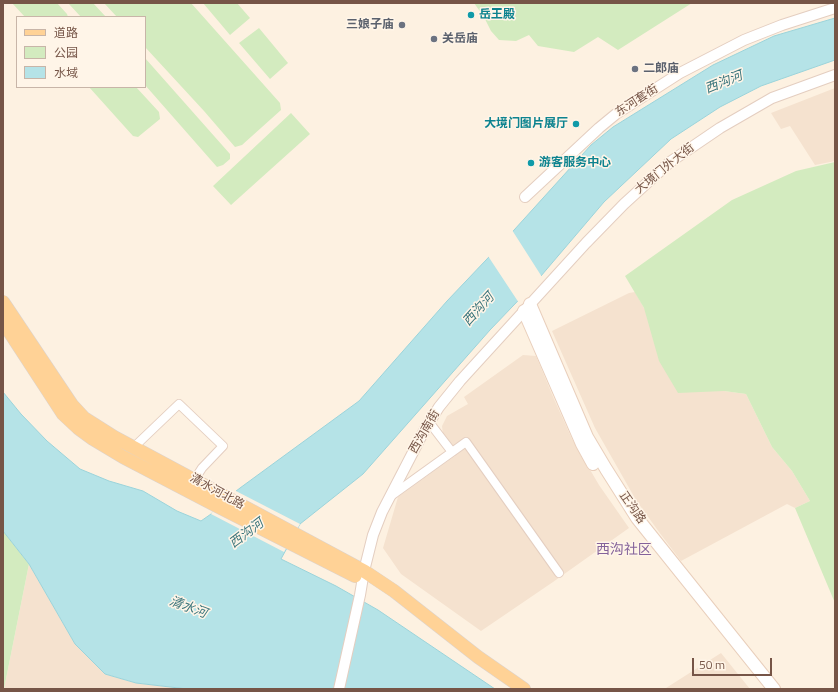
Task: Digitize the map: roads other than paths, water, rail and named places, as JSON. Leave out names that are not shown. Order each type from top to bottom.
[{"type":"main road","name":"清水河北路","points":[[3,302],[72,405],[84,418],[194,479],[218,500]]},
{"type":"main road","name":"正沟路","points":[[527,307],[582,444],[604,482],[628,518],[764,689]]},
{"type":"main road","name":"正沟路","points":[[527,307],[587,437],[606,469],[638,518],[774,689]]},
{"type":"main road","name":"清水河北路","points":[[3,322],[64,414],[78,428],[93,439],[123,457],[218,500],[394,591],[478,657],[524,689]]},
{"type":"main road","name":"清水河北路","points":[[363,575],[389,598],[511,689]]},
{"type":"street","name":"东河套街","points":[[525,197],[616,114],[680,73],[744,40],[782,25],[835,8]]},
{"type":"street","name":"大境门外大街","points":[[527,307],[624,204],[670,162],[720,128],[772,98],[835,75]]},
{"type":"street","name":"西沟南街","points":[[339,689],[373,535],[390,497],[429,422],[439,407],[460,381],[527,307]]},
{"type":"street","points":[[134,447],[179,404],[223,446],[202,468],[194,479]]},
{"type":"street","points":[[429,422],[452,452]]},
{"type":"street","points":[[390,497],[466,442],[559,573]]},
{"type":"water","points":[[835,18],[835,60],[761,86],[720,107],[671,139],[604,202],[535,283],[490,330],[363,474],[300,524],[281,559],[336,586],[378,610],[495,689],[187,689],[136,683],[105,674],[75,644],[29,564],[3,531],[3,392],[21,414],[47,441],[80,469],[109,481],[143,491],[177,511],[201,521],[240,488],[359,401],[447,301],[505,240],[591,145],[613,127],[713,65],[774,36]]},
{"type":"place","name":"岳王殿","points":[[471,15]]},
{"type":"place","name":"三娘子庙","points":[[402,25]]},
{"type":"place","name":"关岳庙","points":[[434,39]]},
{"type":"place","name":"二郎庙","points":[[635,69]]},
{"type":"place","name":"大境门图片展厅","points":[[576,124]]},
{"type":"place","name":"游客服务中心","points":[[531,163]]},
{"type":"district","name":"西沟社区","points":[[624,551]]},
{"type":"water label","name":"西沟河","points":[[724,83]]},
{"type":"water label","name":"西沟河","points":[[479,310]]},
{"type":"water label","name":"西沟河","points":[[247,534]]},
{"type":"water label","name":"清水河","points":[[188,608]]}]
